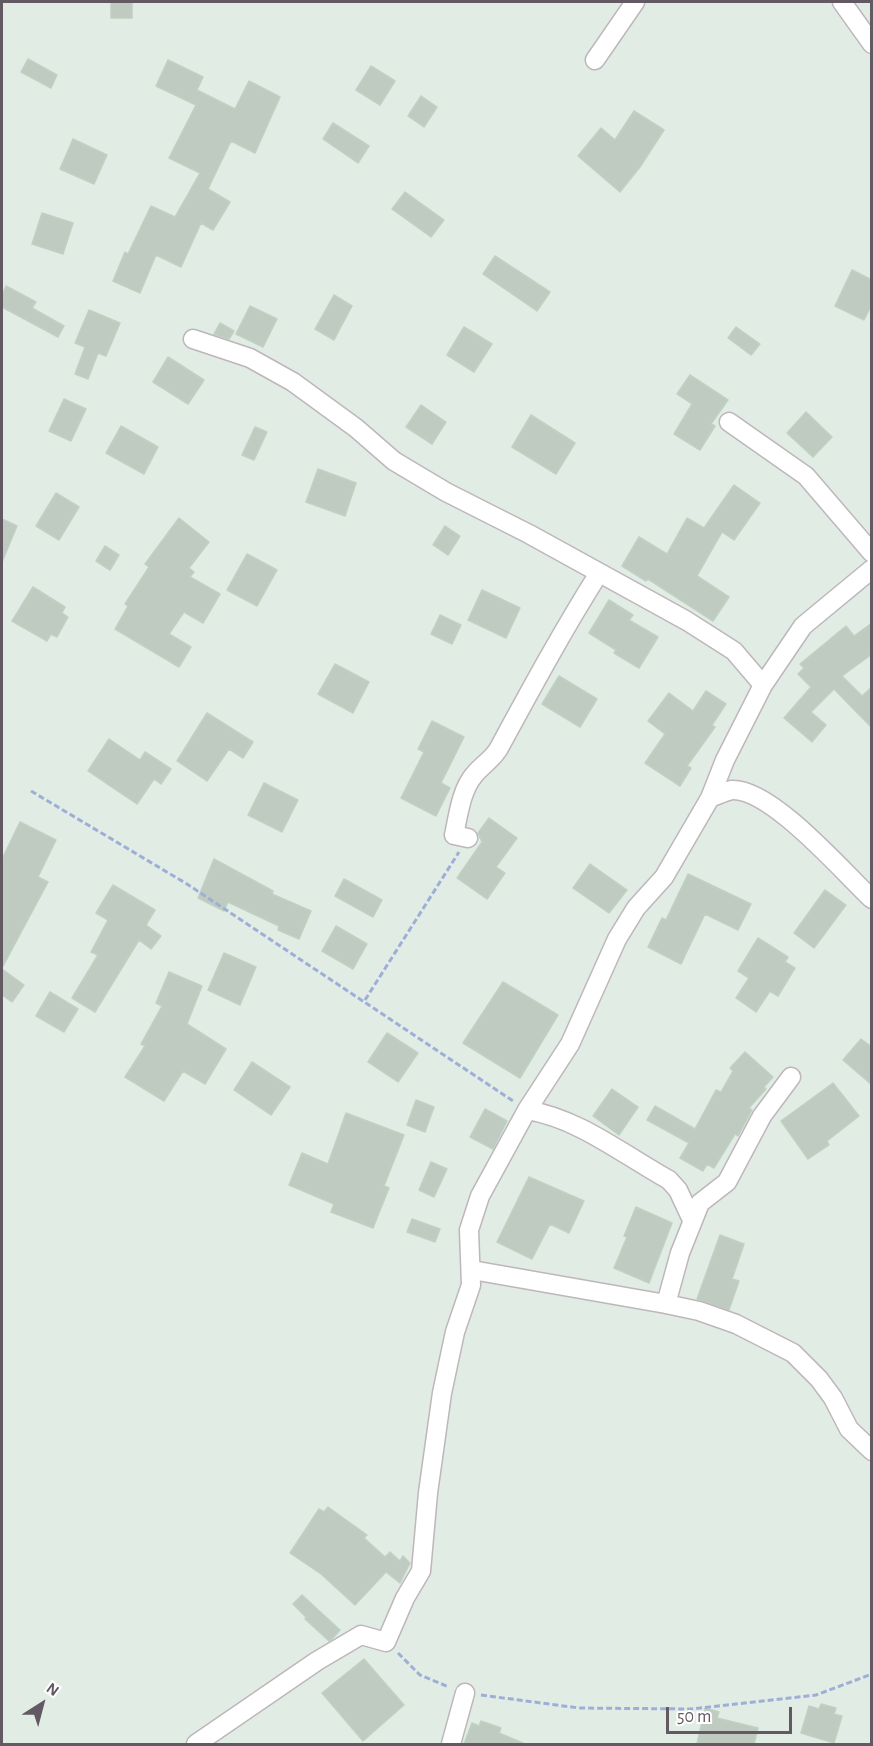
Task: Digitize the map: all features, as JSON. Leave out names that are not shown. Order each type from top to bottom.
[{"type":"street","points":[[595,60],[635,2]]},
{"type":"street","points":[[852,6],[872,44]]},
{"type":"street","points":[[194,339],[250,358],[293,382],[356,428],[394,461],[446,492],[687,621],[734,651],[763,685]]},
{"type":"street","points":[[729,422],[806,476],[872,553]]},
{"type":"street","points":[[196,1744],[317,1661],[361,1635],[386,1642],[405,1598],[420,1571],[442,1393],[454,1332],[471,1285],[469,1230],[480,1196],[527,1110],[581,1023],[597,980],[617,939],[636,908],[664,877],[710,798],[725,760],[763,685],[803,626],[872,569]]},
{"type":"street","points":[[468,838],[454,835],[458,813],[472,776],[496,753],[557,646],[565,627],[599,573]]},
{"type":"street","points":[[710,798],[731,790],[753,794],[788,819],[872,899]]},
{"type":"street","points":[[666,1304],[692,1220],[700,1203],[727,1182],[762,1116],[791,1077]]},
{"type":"street","points":[[527,1110],[548,1114],[574,1124],[669,1180],[678,1190],[692,1220]]},
{"type":"street","points":[[472,1269],[666,1304],[699,1311],[736,1324],[793,1353],[833,1398],[849,1429],[872,1452]]},
{"type":"street","points":[[451,1744],[465,1693]]},
{"type":"path","points":[[31,791],[187,884],[365,1000],[527,1110]]},
{"type":"path","points":[[365,1000],[468,838]]},
{"type":"path","points":[[386,1642],[420,1675],[465,1693],[579,1708],[692,1709],[816,1695],[872,1674]]},
{"type":"building","points":[[111,2],[132,2],[132,18],[111,18]]},
{"type":"building","points":[[28,59],[57,75],[51,88],[21,72]]},
{"type":"building","points":[[168,60],[203,77],[197,90],[235,109],[249,81],[280,97],[255,153],[231,141],[208,189],[230,202],[213,230],[201,223],[181,267],[156,255],[140,293],[113,281],[125,252],[128,254],[151,206],[175,217],[200,173],[169,158],[196,105],[156,86]]},
{"type":"building","points":[[371,66],[395,81],[380,105],[356,90]]},
{"type":"building","points":[[421,96],[437,107],[424,127],[408,116]]},
{"type":"building","points":[[634,111],[664,130],[640,167],[620,192],[578,156],[601,128],[615,140]]},
{"type":"building","points":[[333,123],[369,146],[358,163],[323,139]]},
{"type":"building","points":[[73,139],[107,155],[94,184],[60,169]]},
{"type":"building","points":[[405,192],[444,220],[431,237],[392,209]]},
{"type":"building","points":[[42,213],[73,223],[63,254],[32,244]]},
{"type":"building","points":[[495,256],[550,292],[537,311],[483,274]]},
{"type":"building","points":[[852,270],[872,280],[872,304],[864,320],[835,306]]},
{"type":"building","points":[[6,286],[36,302],[32,308],[64,326],[58,337],[2,307],[2,295]]},
{"type":"building","points":[[334,295],[352,306],[334,340],[315,329]]},
{"type":"building","points":[[250,306],[277,319],[263,347],[236,334]]},
{"type":"building","points":[[89,310],[120,323],[106,356],[98,353],[88,379],[75,374],[85,347],[75,343]]},
{"type":"building","points":[[220,323],[234,331],[229,339],[214,334]]},
{"type":"building","points":[[464,327],[492,344],[474,372],[447,355]]},
{"type":"building","points":[[736,327],[760,344],[751,355],[728,338]]},
{"type":"building","points":[[168,357],[204,380],[188,404],[153,382]]},
{"type":"building","points":[[690,375],[728,400],[711,424],[715,426],[700,450],[674,434],[692,404],[677,394]]},
{"type":"building","points":[[64,399],[86,409],[71,441],[49,431]]},
{"type":"building","points":[[421,405],[446,422],[432,444],[406,427]]},
{"type":"building","points":[[806,412],[832,437],[813,457],[787,433]]},
{"type":"building","points":[[531,415],[575,443],[556,474],[512,447]]},
{"type":"building","points":[[121,426],[158,447],[144,474],[106,453]]},
{"type":"building","points":[[255,427],[267,432],[254,460],[242,455]]},
{"type":"building","points":[[318,469],[356,483],[345,516],[306,502]]},
{"type":"building","points":[[734,485],[760,503],[734,540],[722,532],[697,576],[729,597],[713,621],[648,579],[646,581],[622,566],[639,537],[667,554],[687,518],[704,528]]},
{"type":"building","points":[[56,493],[79,507],[59,540],[36,526]]},
{"type":"building","points":[[179,518],[209,542],[189,568],[194,572],[190,577],[220,594],[203,623],[184,612],[169,634],[191,647],[179,667],[115,629],[128,606],[125,604],[149,567],[145,564]]},
{"type":"building","points":[[2,519],[17,526],[2,562]]},
{"type":"building","points":[[445,526],[460,536],[448,555],[433,545]]},
{"type":"building","points":[[105,546],[119,555],[110,570],[96,561]]},
{"type":"building","points":[[247,554],[277,570],[257,606],[227,590]]},
{"type":"building","points":[[33,587],[65,607],[62,613],[68,617],[57,637],[51,634],[47,641],[12,621]]},
{"type":"building","points":[[482,590],[520,608],[506,638],[468,620]]},
{"type":"building","points":[[609,600],[633,615],[629,620],[658,637],[639,668],[614,653],[616,650],[589,633]]},
{"type":"building","points":[[440,615],[461,625],[452,644],[431,634]]},
{"type":"building","points":[[872,623],[872,654],[842,676],[862,696],[872,687],[872,728],[834,689],[811,712],[826,725],[812,742],[784,718],[811,687],[798,674],[804,668],[800,664],[846,626],[854,636]]},
{"type":"building","points":[[335,664],[369,682],[353,713],[318,694]]},
{"type":"building","points":[[559,676],[597,699],[580,727],[542,704]]},
{"type":"building","points":[[706,691],[726,704],[712,725],[715,727],[687,766],[691,768],[680,786],[645,763],[665,734],[648,721],[669,693],[693,711]]},
{"type":"building","points":[[207,713],[253,742],[243,758],[229,749],[207,781],[177,761]]},
{"type":"building","points":[[432,721],[464,737],[441,783],[450,788],[436,816],[401,798],[424,752],[418,749]]},
{"type":"building","points":[[109,739],[140,760],[145,752],[171,769],[161,784],[154,779],[137,804],[88,771]]},
{"type":"building","points":[[264,783],[298,800],[282,832],[248,815]]},
{"type":"building","points":[[489,818],[517,838],[496,867],[505,873],[487,899],[457,878],[482,842],[478,833]]},
{"type":"building","points":[[20,822],[56,840],[38,877],[48,882],[2,968],[2,859]]},
{"type":"building","points":[[214,859],[273,891],[272,894],[311,911],[299,939],[278,930],[279,926],[228,902],[224,911],[198,898]]},
{"type":"building","points":[[590,864],[627,890],[609,913],[573,888]]},
{"type":"building","points":[[688,874],[751,904],[738,930],[705,914],[681,964],[648,947],[662,918],[666,920]]},
{"type":"building","points":[[344,879],[382,900],[373,917],[335,896]]},
{"type":"building","points":[[113,885],[155,910],[146,925],[161,936],[151,949],[139,940],[95,1012],[72,998],[98,955],[91,952],[108,920],[96,913]]},
{"type":"building","points":[[825,890],[846,905],[814,948],[794,933]]},
{"type":"building","points":[[336,926],[367,944],[353,969],[322,951]]},
{"type":"building","points":[[758,938],[788,957],[785,962],[795,968],[778,996],[770,991],[756,1012],[736,998],[749,978],[738,971]]},
{"type":"building","points":[[224,953],[256,967],[240,1005],[208,990]]},
{"type":"building","points":[[2,969],[24,985],[12,1002],[2,995]]},
{"type":"building","points":[[169,972],[202,986],[187,1024],[226,1049],[205,1084],[183,1071],[164,1101],[125,1077],[145,1046],[141,1044],[162,1006],[156,1003]]},
{"type":"building","points":[[503,982],[558,1015],[520,1078],[463,1043]]},
{"type":"building","points":[[50,992],[78,1009],[64,1032],[36,1016]]},
{"type":"building","points":[[387,1033],[418,1053],[398,1082],[368,1062]]},
{"type":"building","points":[[861,1039],[872,1047],[872,1085],[843,1060]]},
{"type":"building","points":[[745,1052],[773,1077],[764,1087],[766,1089],[749,1108],[752,1110],[738,1136],[735,1134],[714,1168],[707,1164],[703,1171],[680,1158],[689,1143],[647,1120],[655,1106],[695,1129],[716,1090],[721,1092],[733,1071],[730,1068]]},
{"type":"building","points":[[252,1062],[290,1087],[271,1115],[234,1090]]},
{"type":"building","points":[[833,1083],[859,1116],[827,1141],[829,1145],[808,1159],[781,1121]]},
{"type":"building","points":[[612,1089],[638,1107],[619,1135],[593,1116]]},
{"type":"building","points":[[416,1100],[434,1107],[425,1132],[407,1125]]},
{"type":"building","points":[[485,1109],[507,1121],[493,1149],[470,1137]]},
{"type":"building","points":[[346,1113],[404,1135],[384,1186],[389,1188],[373,1228],[331,1212],[334,1204],[289,1185],[302,1153],[328,1164]]},
{"type":"building","points":[[431,1162],[447,1169],[434,1197],[419,1190]]},
{"type":"building","points":[[529,1177],[584,1201],[569,1233],[550,1224],[532,1259],[497,1242]]},
{"type":"building","points":[[636,1207],[672,1223],[649,1283],[614,1268]]},
{"type":"building","points":[[412,1219],[440,1229],[435,1242],[407,1232]]},
{"type":"building","points":[[720,1235],[744,1244],[732,1279],[739,1281],[729,1310],[697,1299]]},
{"type":"building","points":[[328,1507],[367,1535],[364,1538],[385,1557],[390,1552],[400,1561],[403,1556],[410,1563],[400,1583],[386,1572],[355,1605],[321,1574],[290,1553],[319,1509],[324,1512]]},
{"type":"building","points":[[302,1595],[340,1630],[329,1641],[305,1619],[306,1617],[293,1604]]},
{"type":"building","points":[[364,1659],[404,1705],[363,1741],[322,1693]]},
{"type":"building","points":[[821,1704],[836,1708],[834,1714],[842,1716],[834,1743],[801,1733],[809,1706],[819,1709]]},
{"type":"building","points":[[705,1708],[719,1712],[717,1718],[758,1728],[754,1744],[697,1744]]},
{"type":"building","points":[[481,1721],[501,1728],[499,1733],[525,1744],[464,1744],[472,1723],[479,1726]]}]
